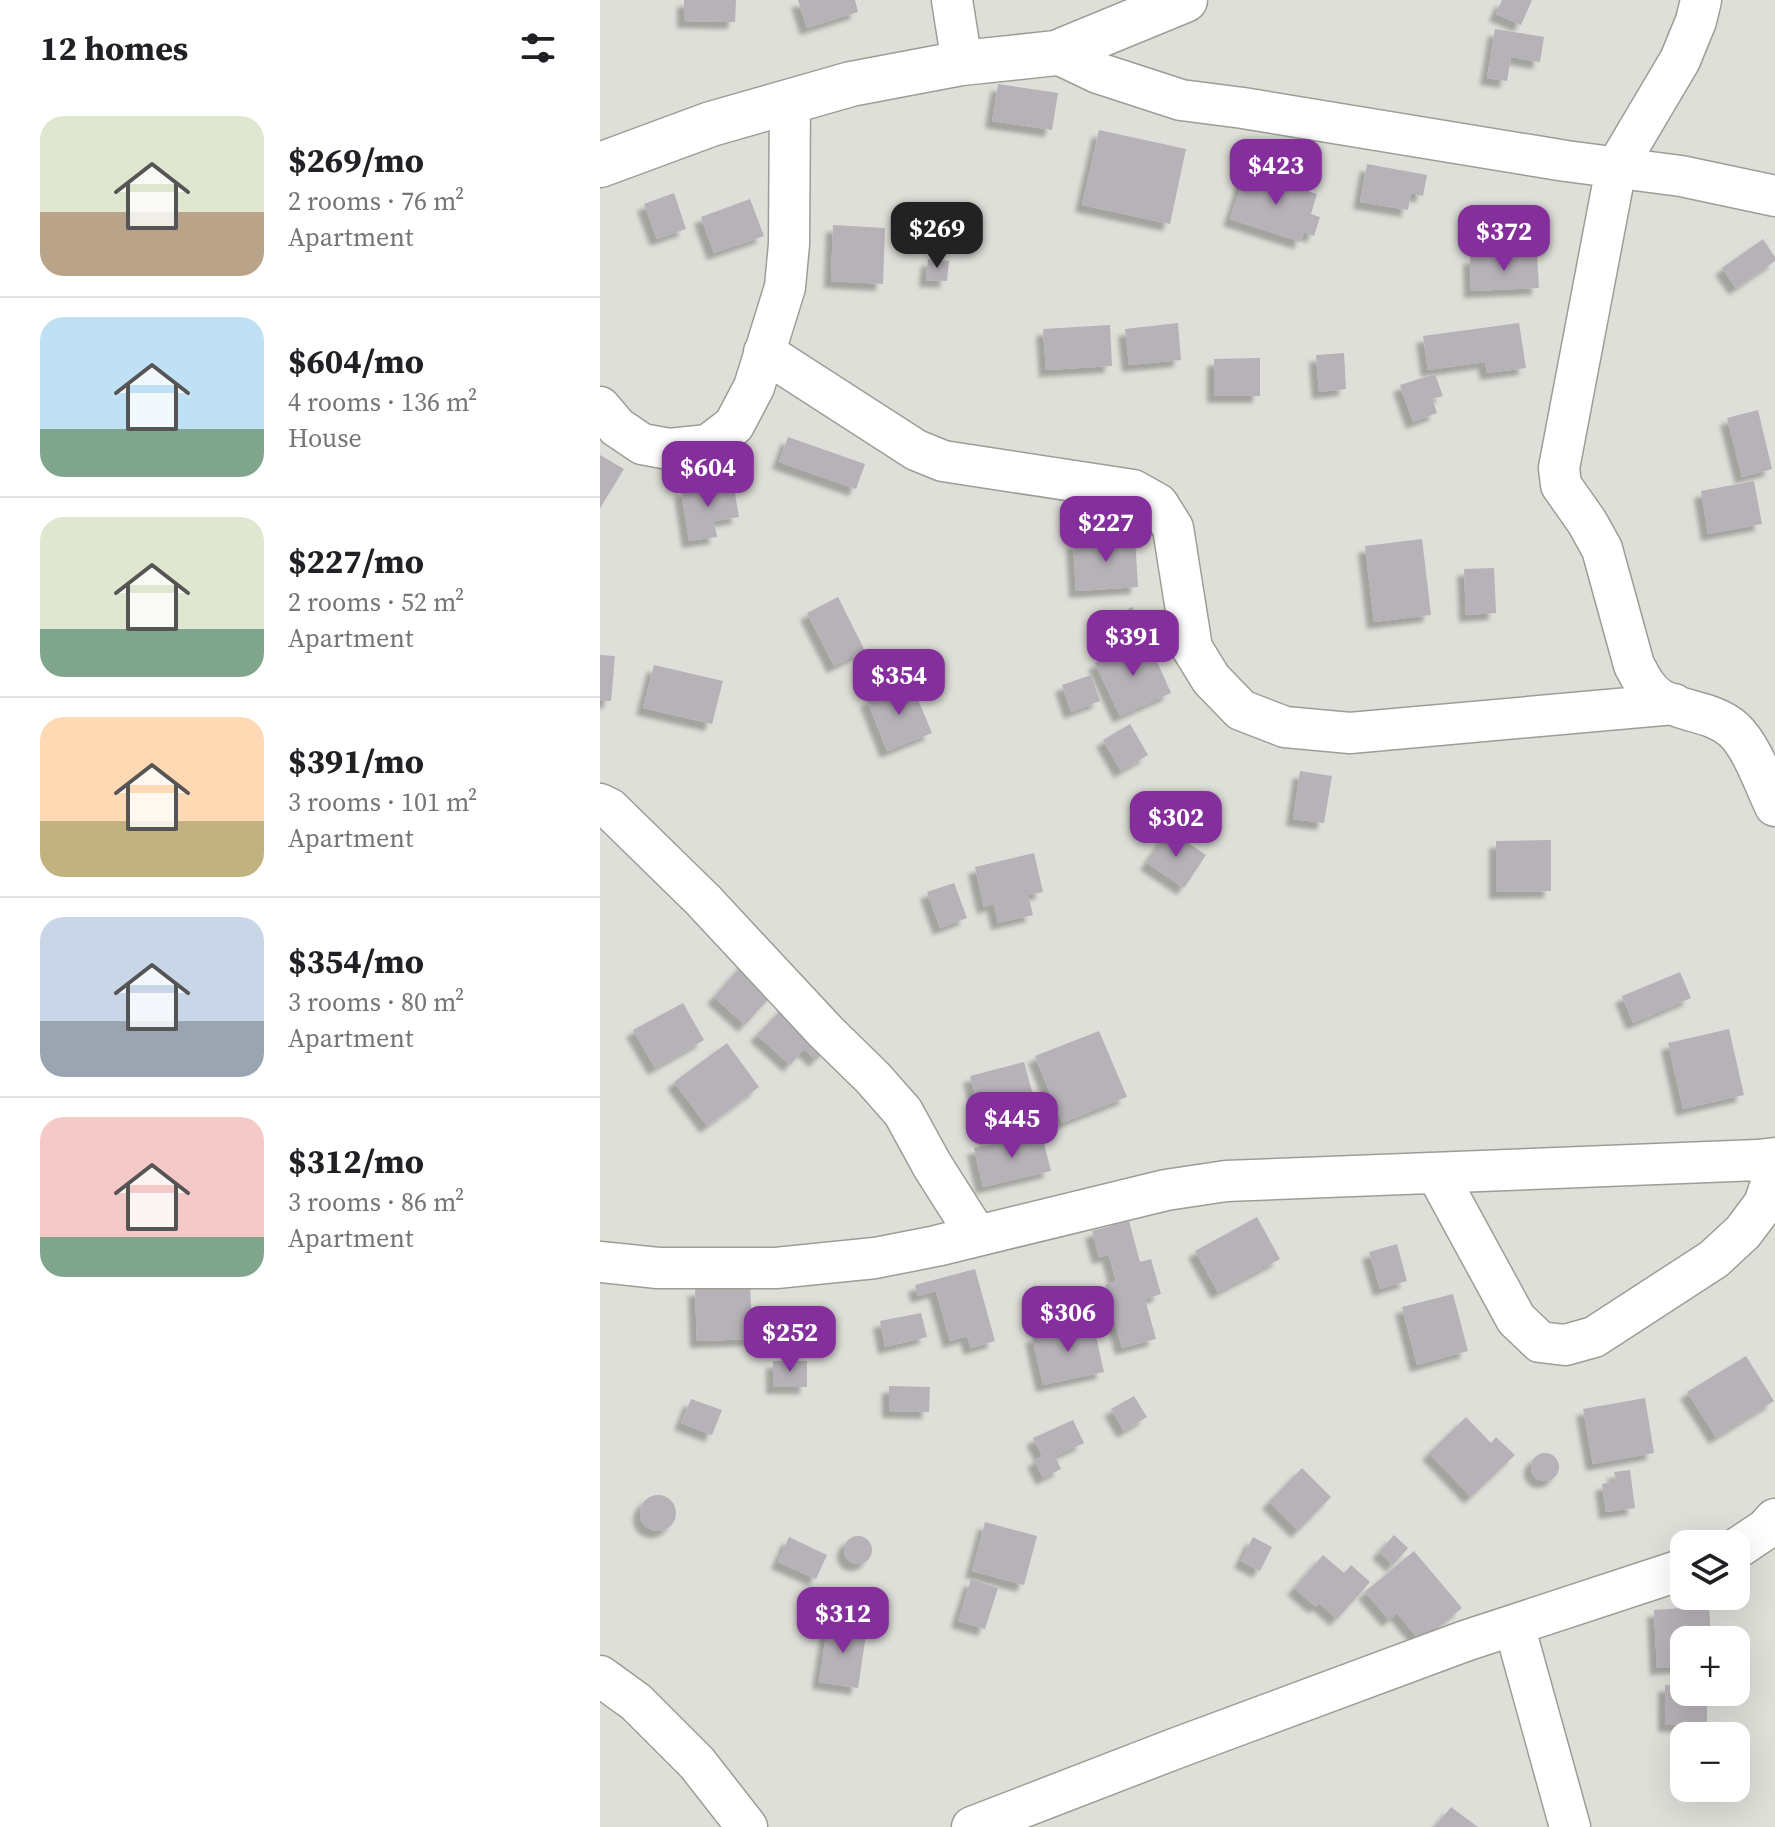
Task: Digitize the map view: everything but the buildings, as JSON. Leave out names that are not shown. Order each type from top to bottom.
[{"type":"street","points":[[952,0],[962,63]]},
{"type":"street","points":[[600,165],[711,124],[851,84],[962,63],[1056,53],[1185,0]]},
{"type":"street","points":[[1701,0],[1680,60],[1616,168],[1559,468],[1561,485],[1602,549],[1638,673],[1652,693],[1662,700],[1722,721],[1733,730],[1747,748],[1775,806]]},
{"type":"street","points":[[1056,53],[1098,73],[1181,100],[1566,161],[1681,176],[1775,196]]},
{"type":"street","points":[[600,407],[617,427],[642,444],[669,449],[708,445],[734,425],[754,387],[785,287],[789,244],[790,101]]},
{"type":"street","points":[[764,352],[916,450],[943,461],[1133,490],[1158,504],[1173,528],[1192,648],[1211,679],[1241,710],[1285,727],[1350,733],[1674,704]]},
{"type":"street","points":[[600,804],[610,809],[703,900],[903,1112],[977,1236]]},
{"type":"street","points":[[600,1262],[658,1268],[776,1268],[875,1258],[1166,1190],[1226,1181],[1775,1158]]},
{"type":"street","points":[[1437,1174],[1516,1319],[1540,1342],[1565,1345],[1594,1337],[1714,1259],[1743,1232],[1764,1204],[1775,1172]]},
{"type":"street","points":[[1750,1540],[1775,1519]]},
{"type":"street","points":[[972,1827],[1465,1641],[1670,1574]]},
{"type":"street","points":[[1514,1625],[1570,1827]]},
{"type":"street","points":[[600,1676],[636,1702],[697,1763],[747,1827]]}]
